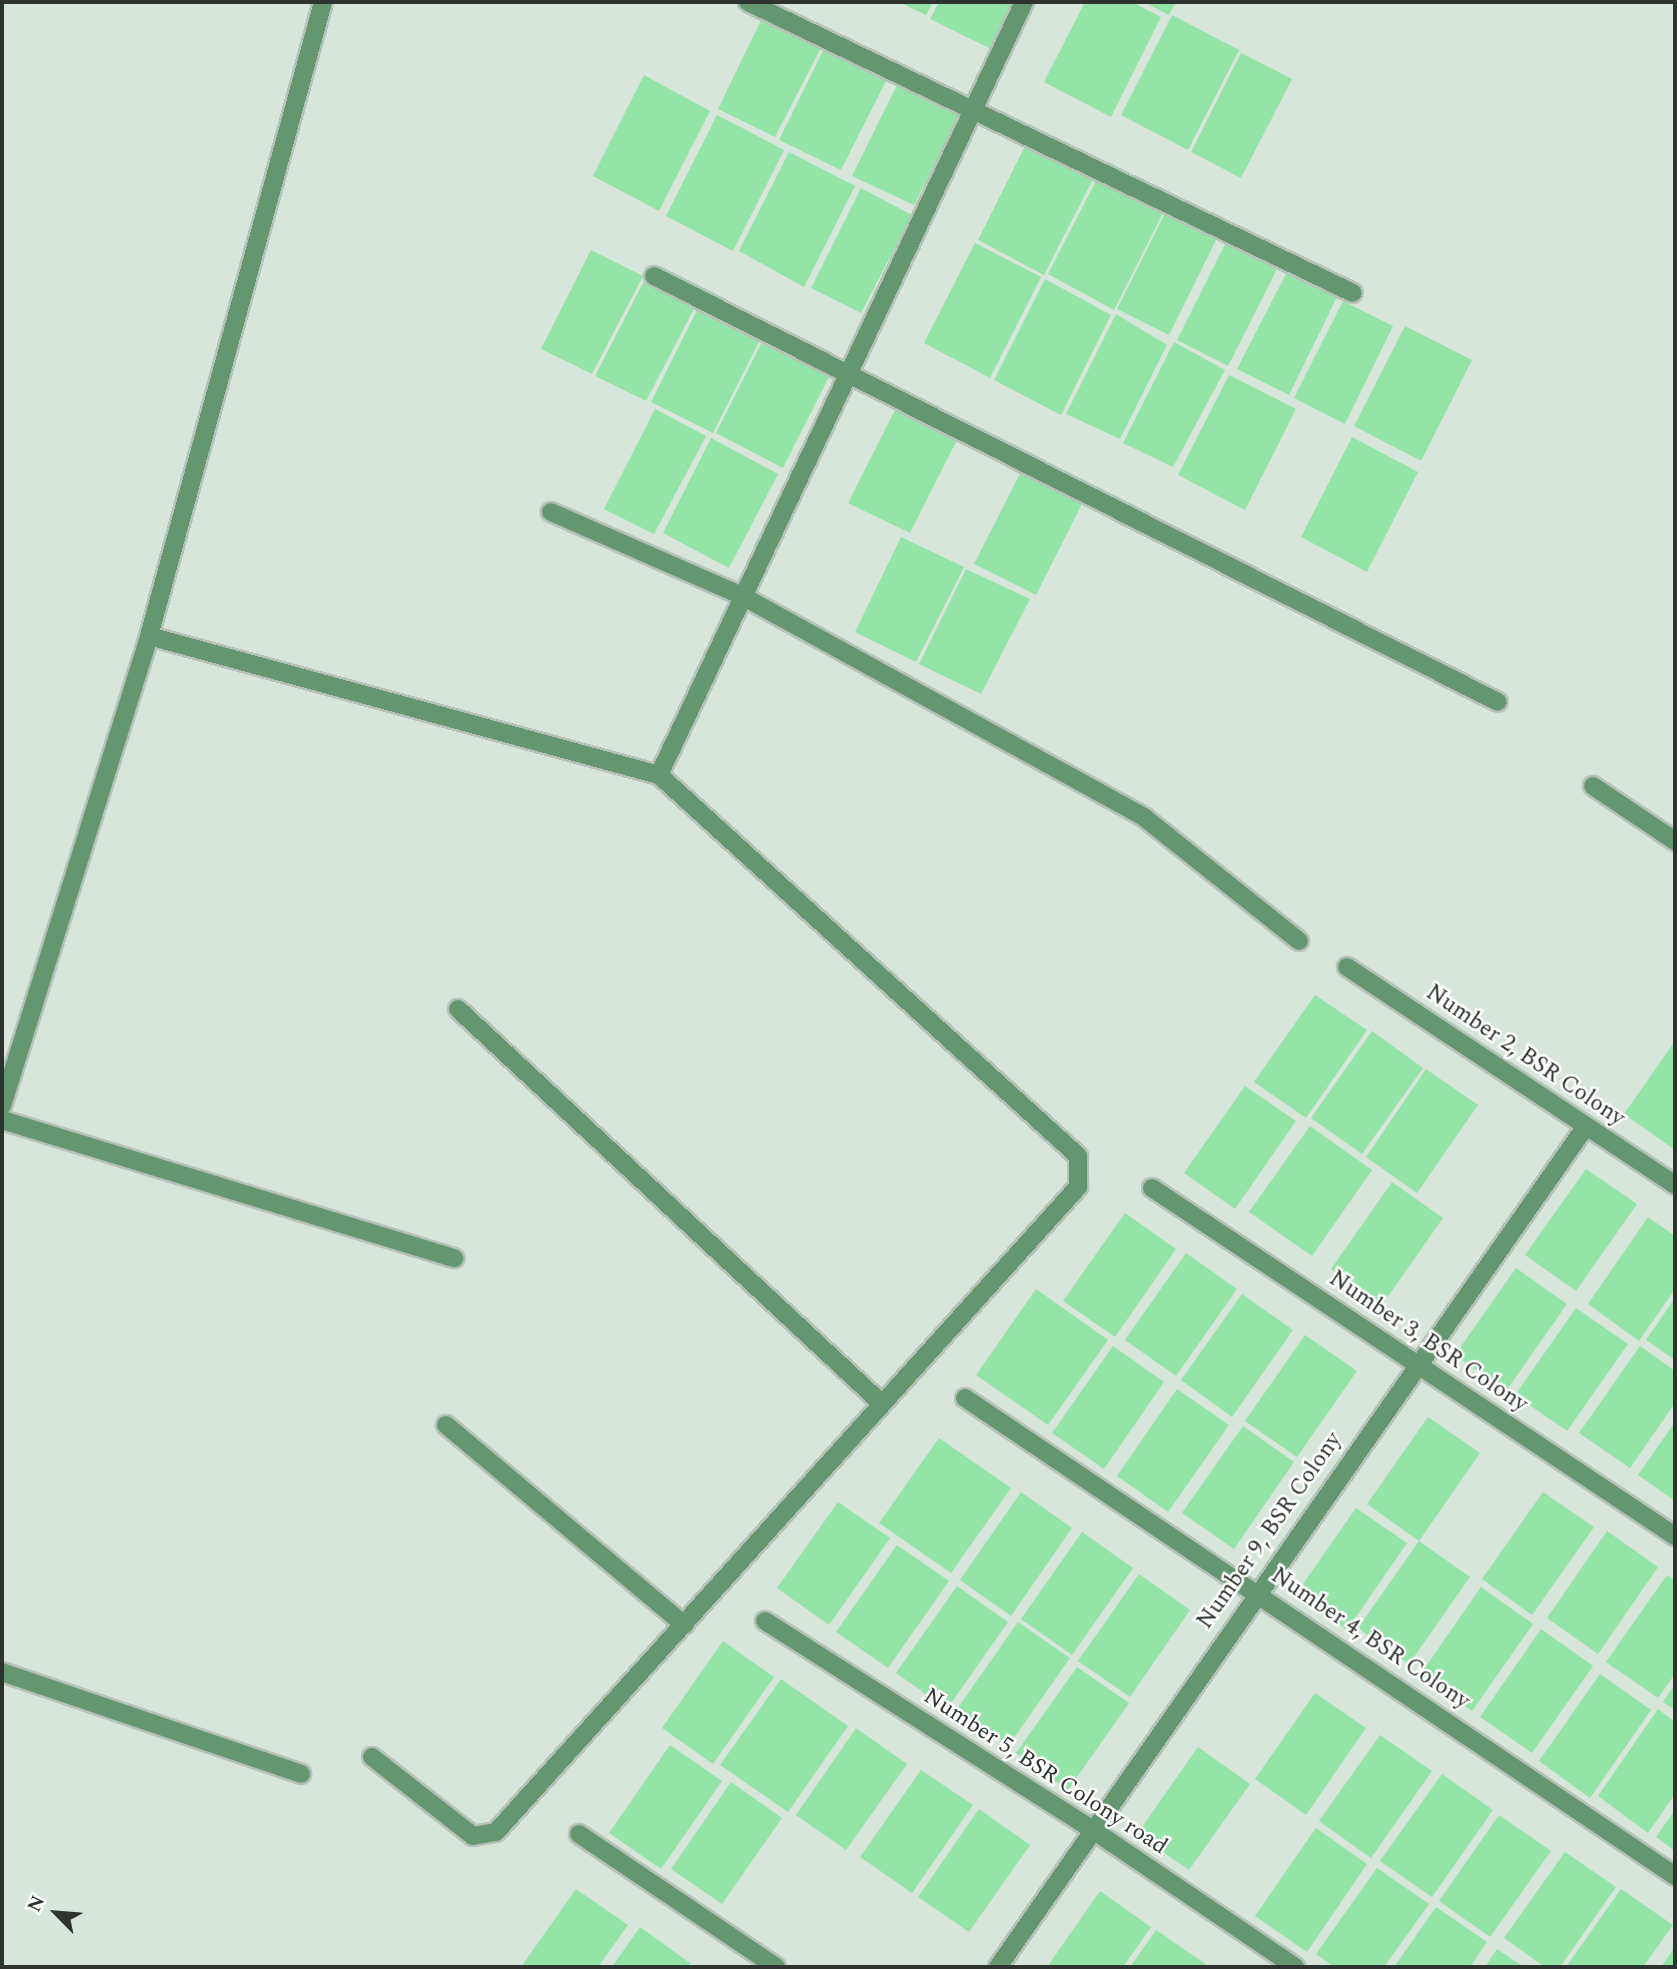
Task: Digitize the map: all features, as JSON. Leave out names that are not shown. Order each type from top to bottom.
[{"type":"street","points":[[2,1106],[149,636],[323,2]]},
{"type":"street","points":[[748,2],[975,107],[1353,293]]},
{"type":"street","points":[[659,775],[847,371],[1024,2]]},
{"type":"street","points":[[654,276],[847,371],[1498,702]]},
{"type":"street","points":[[551,512],[742,596],[1145,818],[1299,941]]},
{"type":"street","points":[[149,636],[659,775],[1078,1156],[1082,1174],[1078,1187],[880,1402],[684,1625],[496,1832],[472,1836],[372,1757]]},
{"type":"street","points":[[1593,786],[1675,841]]},
{"type":"street","name":"Number 2, BSR Colony","points":[[1347,967],[1675,1185]]},
{"type":"street","points":[[458,1009],[880,1402]]},
{"type":"street","points":[[2,1120],[454,1258]]},
{"type":"street","name":"Number 9, BSR Colony","points":[[998,1967],[1417,1363],[1586,1126]]},
{"type":"street","name":"Number 3, BSR Colony","points":[[1152,1188],[1675,1536]]},
{"type":"street","name":"Number 4, BSR Colony","points":[[965,1398],[1257,1592],[1675,1876]]},
{"type":"street","points":[[446,1426],[684,1625]]},
{"type":"street","name":"Number 5, BSR Colony road","points":[[765,1621],[1093,1830],[1295,1967]]},
{"type":"street","points":[[2,1672],[301,1774]]},
{"type":"street","points":[[579,1834],[776,1967]]},
{"type":"building","points":[[899,2],[933,2],[926,15]]},
{"type":"building","points":[[939,2],[1015,2],[991,49],[930,19]]},
{"type":"building","points":[[1085,2],[1132,2],[1161,17],[1111,117],[1044,82]]},
{"type":"building","points":[[1144,2],[1176,2],[1169,15]]},
{"type":"building","points":[[764,14],[823,44],[775,137],[718,109]]},
{"type":"building","points":[[1172,15],[1239,50],[1188,150],[1121,115]]},
{"type":"building","points":[[826,45],[889,75],[841,170],[779,140]]},
{"type":"building","points":[[1241,53],[1292,79],[1241,178],[1191,152]]},
{"type":"building","points":[[644,75],[710,111],[659,211],[593,176]]},
{"type":"building","points":[[899,81],[962,111],[914,205],[852,176]]},
{"type":"building","points":[[717,115],[784,150],[733,251],[666,216]]},
{"type":"building","points":[[1028,140],[1095,175],[1044,275],[978,240]]},
{"type":"building","points":[[789,152],[855,186],[804,287],[739,251]]},
{"type":"building","points":[[1099,175],[1165,209],[1114,310],[1048,274]]},
{"type":"building","points":[[861,188],[912,215],[861,313],[811,288]]},
{"type":"building","points":[[1166,211],[1217,238],[1169,335],[1117,309]]},
{"type":"building","points":[[1226,242],[1277,269],[1228,366],[1177,340]]},
{"type":"building","points":[[975,243],[1041,277],[990,378],[924,343]]},
{"type":"building","points":[[591,250],[643,276],[592,374],[541,349]]},
{"type":"building","points":[[1287,272],[1337,297],[1289,395],[1237,369]]},
{"type":"building","points":[[646,277],[697,303],[646,401],[595,376]]},
{"type":"building","points":[[1045,279],[1111,315],[1061,415],[994,380]]},
{"type":"building","points":[[1343,301],[1393,326],[1345,424],[1294,398]]},
{"type":"building","points":[[698,308],[761,338],[713,433],[651,402]]},
{"type":"building","points":[[1116,314],[1167,345],[1120,439],[1066,414]]},
{"type":"building","points":[[1405,326],[1472,360],[1421,461],[1354,426]]},
{"type":"building","points":[[764,338],[831,373],[783,468],[716,433]]},
{"type":"building","points":[[1174,342],[1225,370],[1173,467],[1123,443]]},
{"type":"building","points":[[1229,375],[1296,409],[1245,510],[1178,475]]},
{"type":"building","points":[[896,408],[958,438],[910,533],[848,503]]},
{"type":"building","points":[[655,409],[706,436],[654,534],[604,509]]},
{"type":"building","points":[[1352,437],[1418,472],[1367,572],[1301,537]]},
{"type":"building","points":[[711,438],[778,474],[729,568],[663,533]]},
{"type":"building","points":[[1022,470],[1084,500],[1036,595],[974,564]]},
{"type":"building","points":[[901,537],[964,567],[916,662],[855,632]]},
{"type":"building","points":[[966,569],[1030,599],[981,694],[919,664]]},
{"type":"building","points":[[1315,995],[1367,1030],[1306,1118],[1254,1082]]},
{"type":"building","points":[[1372,1031],[1423,1068],[1362,1154],[1311,1118]]},
{"type":"building","points":[[1675,1041],[1675,1150],[1624,1114]]},
{"type":"building","points":[[1426,1069],[1478,1105],[1417,1193],[1366,1157]]},
{"type":"building","points":[[1245,1086],[1296,1121],[1235,1209],[1184,1173]]},
{"type":"building","points":[[1310,1126],[1372,1170],[1312,1256],[1249,1212]]},
{"type":"building","points":[[1586,1169],[1637,1204],[1576,1291],[1525,1255]]},
{"type":"building","points":[[1392,1182],[1443,1218],[1382,1305],[1331,1269]]},
{"type":"building","points":[[1125,1213],[1176,1249],[1115,1337],[1063,1301]]},
{"type":"building","points":[[1648,1217],[1675,1236],[1675,1289],[1639,1341],[1588,1304]]},
{"type":"building","points":[[1186,1253],[1237,1289],[1176,1376],[1125,1340]]},
{"type":"building","points":[[1516,1268],[1567,1304],[1506,1391],[1455,1355]]},
{"type":"building","points":[[1036,1289],[1108,1340],[1048,1425],[976,1375]]},
{"type":"building","points":[[1242,1294],[1293,1330],[1232,1417],[1181,1380]]},
{"type":"building","points":[[1675,1298],[1675,1360],[1646,1340]]},
{"type":"building","points":[[1576,1308],[1628,1344],[1567,1431],[1515,1395]]},
{"type":"building","points":[[1305,1335],[1357,1371],[1297,1457],[1245,1421]]},
{"type":"building","points":[[1113,1346],[1164,1382],[1104,1469],[1052,1433]]},
{"type":"building","points":[[1640,1346],[1675,1371],[1675,1403],[1630,1468],[1579,1433]]},
{"type":"building","points":[[1177,1389],[1229,1425],[1168,1512],[1117,1476]]},
{"type":"building","points":[[1428,1417],[1480,1453],[1419,1541],[1367,1504]]},
{"type":"building","points":[[1675,1422],[1675,1501],[1638,1475]]},
{"type":"building","points":[[1243,1426],[1294,1462],[1234,1549],[1182,1513]]},
{"type":"building","points":[[939,1438],[1011,1488],[951,1573],[879,1523]]},
{"type":"building","points":[[1021,1492],[1072,1528],[1011,1616],[960,1580]]},
{"type":"building","points":[[1543,1492],[1594,1527],[1532,1615],[1482,1579]]},
{"type":"building","points":[[838,1502],[890,1538],[829,1625],[777,1588]]},
{"type":"building","points":[[1356,1508],[1407,1543],[1347,1630],[1296,1594]]},
{"type":"building","points":[[1607,1531],[1658,1567],[1598,1654],[1547,1618]]},
{"type":"building","points":[[1082,1532],[1133,1568],[1072,1655],[1021,1619]]},
{"type":"building","points":[[1419,1541],[1470,1577],[1409,1664],[1358,1628]]},
{"type":"building","points":[[897,1545],[949,1581],[888,1668],[836,1632]]},
{"type":"building","points":[[1139,1574],[1190,1610],[1130,1697],[1078,1661]]},
{"type":"building","points":[[1667,1575],[1675,1580],[1675,1674],[1658,1698],[1606,1662]]},
{"type":"building","points":[[957,1586],[1008,1622],[947,1709],[896,1673]]},
{"type":"building","points":[[1481,1587],[1533,1624],[1472,1711],[1420,1675]]},
{"type":"building","points":[[1018,1622],[1070,1658],[1009,1745],[957,1709]]},
{"type":"building","points":[[1541,1629],[1593,1666],[1532,1753],[1480,1717]]},
{"type":"building","points":[[723,1641],[774,1677],[713,1764],[662,1728]]},
{"type":"building","points":[[1077,1667],[1129,1703],[1068,1790],[1016,1753]]},
{"type":"building","points":[[1600,1674],[1651,1710],[1590,1798],[1539,1761]]},
{"type":"building","points":[[781,1679],[848,1726],[788,1812],[720,1765]]},
{"type":"building","points":[[1675,1684],[1675,1710],[1663,1702]]},
{"type":"building","points":[[1315,1693],[1366,1728],[1306,1815],[1255,1779]]},
{"type":"building","points":[[1658,1709],[1675,1722],[1675,1794],[1648,1833],[1598,1796]]},
{"type":"building","points":[[856,1728],[907,1764],[846,1850],[796,1815]]},
{"type":"building","points":[[1380,1735],[1432,1771],[1371,1858],[1319,1821]]},
{"type":"building","points":[[670,1745],[722,1781],[661,1869],[609,1833]]},
{"type":"building","points":[[1198,1747],[1250,1784],[1189,1870],[1137,1834]]},
{"type":"building","points":[[921,1770],[973,1805],[912,1893],[860,1857]]},
{"type":"building","points":[[1442,1774],[1493,1810],[1432,1897],[1380,1861]]},
{"type":"building","points":[[731,1782],[782,1818],[722,1904],[671,1869]]},
{"type":"building","points":[[979,1809],[1030,1845],[969,1932],[918,1897]]},
{"type":"building","points":[[1675,1810],[1675,1851],[1656,1837]]},
{"type":"building","points":[[1499,1815],[1551,1851],[1490,1937],[1439,1901]]},
{"type":"building","points":[[1316,1828],[1367,1864],[1307,1952],[1255,1916]]},
{"type":"building","points":[[1565,1852],[1616,1887],[1560,1967],[1545,1967],[1504,1938]]},
{"type":"building","points":[[1377,1868],[1429,1904],[1384,1967],[1334,1967],[1316,1954]]},
{"type":"building","points":[[576,1889],[628,1925],[598,1967],[521,1967]]},
{"type":"building","points":[[1621,1889],[1673,1925],[1643,1967],[1566,1967]]},
{"type":"building","points":[[1100,1891],[1151,1927],[1123,1967],[1047,1967]]},
{"type":"building","points":[[1436,1907],[1487,1942],[1470,1967],[1394,1967]]},
{"type":"building","points":[[640,1927],[690,1963],[688,1967],[612,1967]]},
{"type":"building","points":[[1156,1930],[1210,1967],[1130,1967]]},
{"type":"building","points":[[1675,1947],[1675,1967],[1661,1967]]},
{"type":"building","points":[[1497,1949],[1524,1967],[1485,1967]]}]
